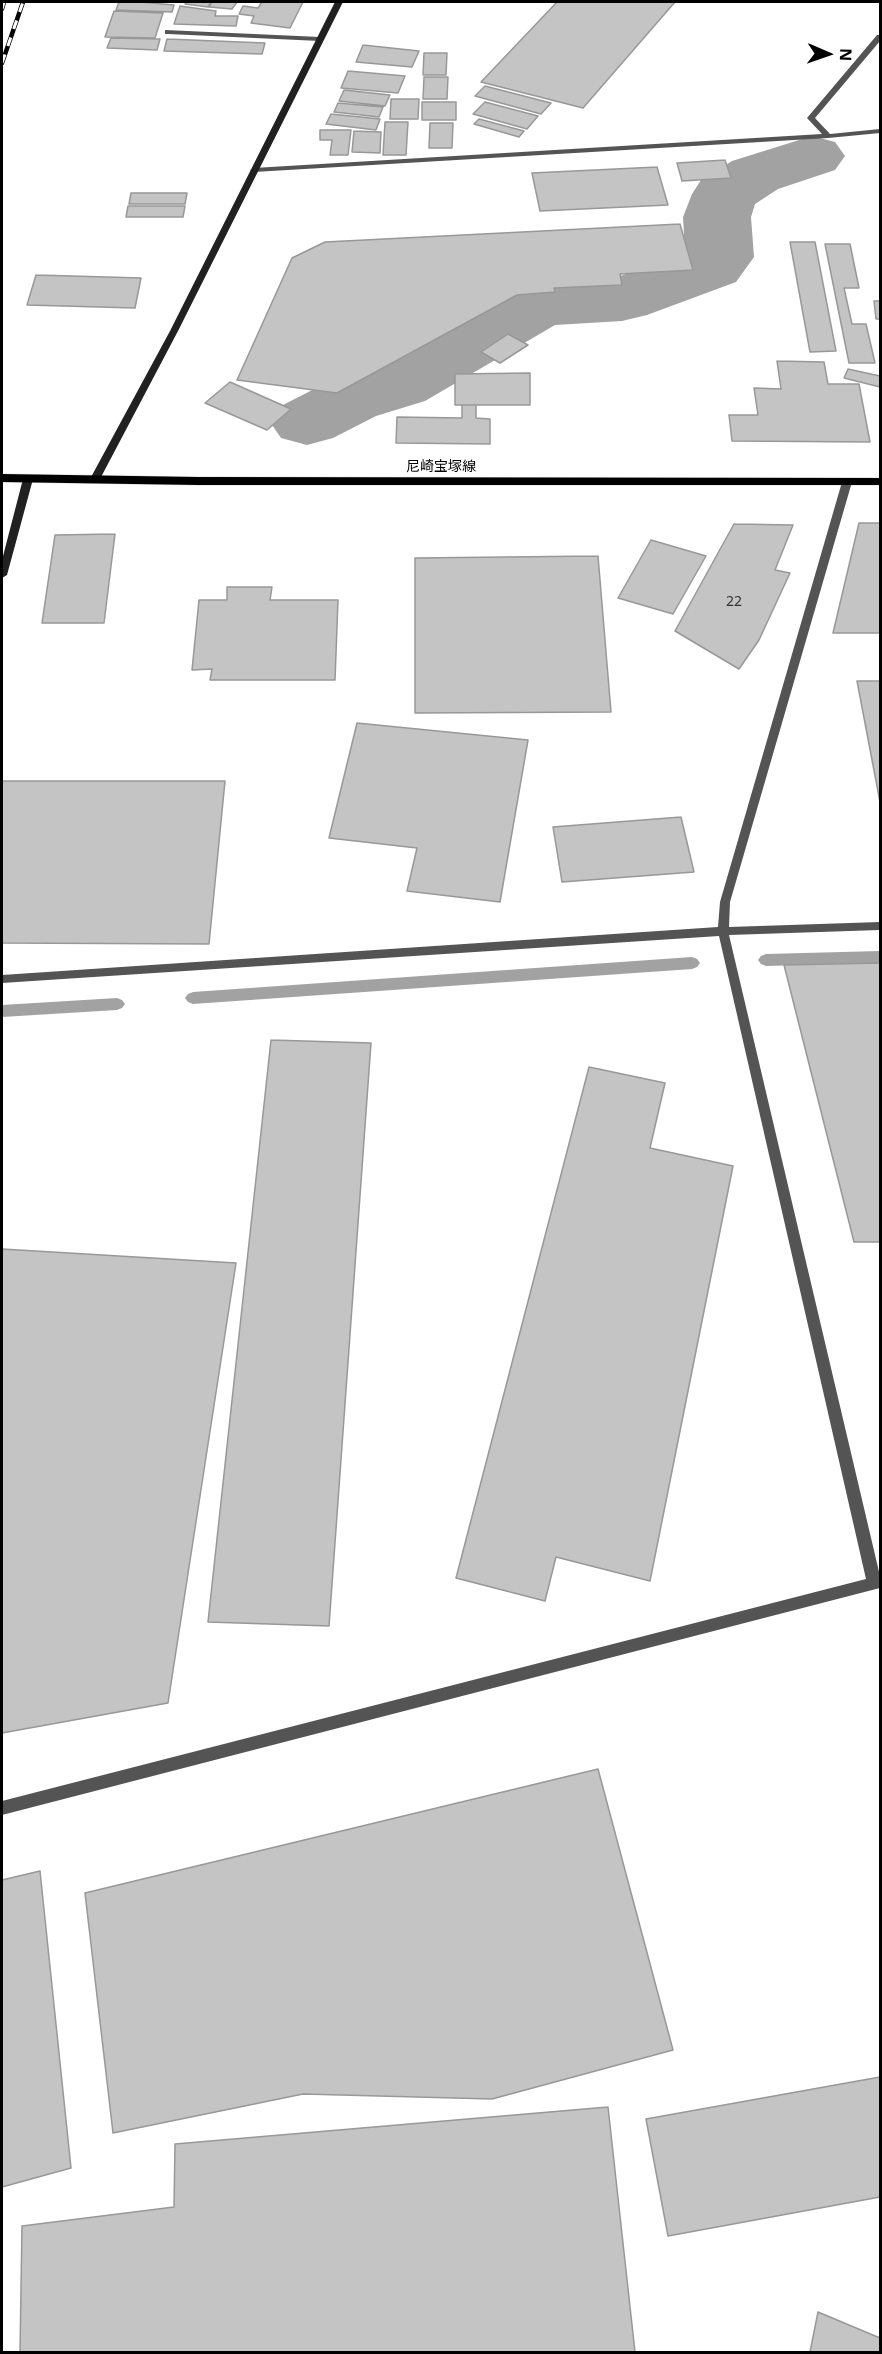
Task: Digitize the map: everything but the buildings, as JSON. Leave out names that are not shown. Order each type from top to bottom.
[{"type":"main road","name":"尼崎宝塚線","points":[[2,478],[198,481],[880,482]]},
{"type":"street","points":[[95,479],[174,331],[339,2]]},
{"type":"street","points":[[168,32],[320,39]]},
{"type":"street","points":[[828,136],[811,118],[880,38]]},
{"type":"street","points":[[254,170],[880,131]]},
{"type":"street","points":[[2,575],[28,479]]},
{"type":"street","points":[[2,1808],[877,1582],[723,931],[725,902],[847,482]]},
{"type":"street","points":[[2,979],[723,931],[880,926]]},
{"type":"waterway","points":[[307,422],[350,400],[399,385],[539,305],[622,300],[711,267],[720,257],[717,217],[725,194],[755,175],[812,156]]},
{"type":"waterway","points":[[766,960],[880,957]]},
{"type":"waterway","points":[[193,998],[692,963]]},
{"type":"waterway","points":[[2,1011],[117,1004]]},
{"type":"railway","points":[[2,9],[4,2]]},
{"type":"railway","points":[[2,63],[23,2]]}]
